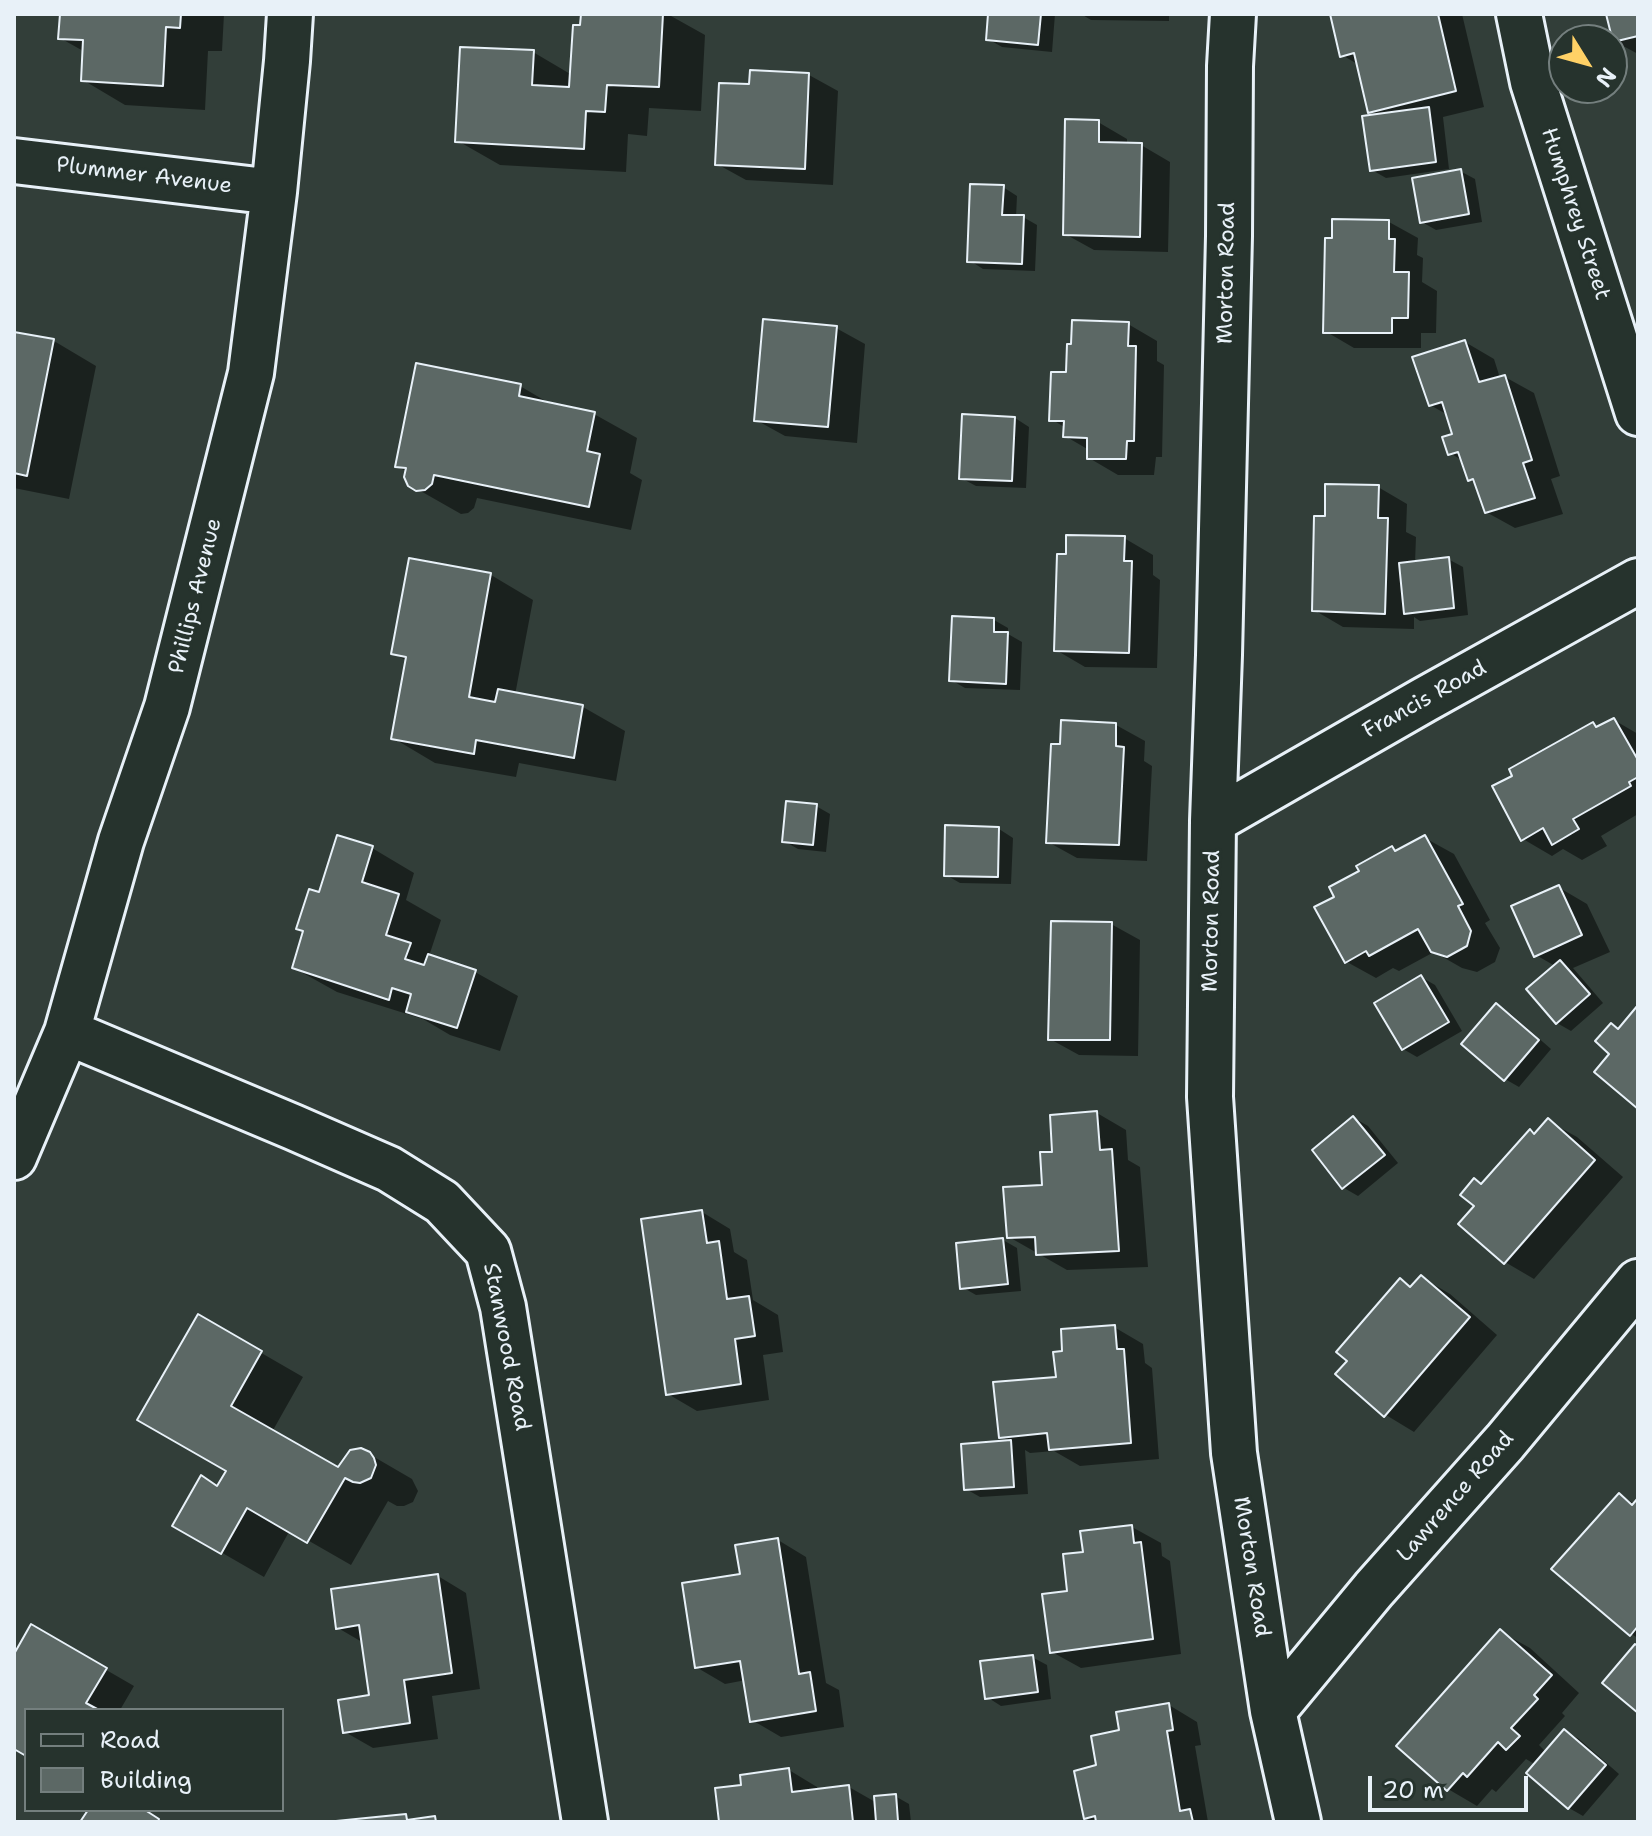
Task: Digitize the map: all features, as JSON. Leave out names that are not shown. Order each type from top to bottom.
[{"type":"street","name":"Phillips Avenue","points":[[14,1157],[67,1032],[121,841],[167,707],[251,373],[274,192],[290,14]]},
{"type":"street","name":"Morton Road","points":[[1233,14],[1213,821],[1211,1112],[1234,1453],[1273,1711],[1298,1822]]},
{"type":"street","name":"Humphrey Street","points":[[1519,14],[1533,82],[1631,368],[1638,413]]},
{"type":"street","name":"Plummer Avenue","points":[[14,161],[274,192]]},
{"type":"street","name":"Francis Road","points":[[1213,821],[1638,581]]},
{"type":"street","name":"Stanwood Road","points":[[67,1032],[389,1169],[442,1202],[488,1251],[503,1307],[585,1822]]},
{"type":"street","name":"Lawrence Road","points":[[1273,1711],[1638,1282]]},
{"type":"building","points":[[60,14],[181,14],[180,28],[166,27],[163,86],[81,81],[83,40],[58,39]]},
{"type":"building","points":[[581,14],[663,14],[659,87],[607,85],[605,112],[586,111],[584,149],[455,142],[460,47],[534,50],[532,85],[569,87],[573,25],[580,25]]},
{"type":"building","points":[[988,14],[1041,14],[1038,45],[986,40]]},
{"type":"building","points":[[1330,14],[1438,14],[1456,91],[1368,113],[1354,53],[1340,57]]},
{"type":"building","points":[[1606,14],[1638,14],[1638,36],[1628,38],[1628,24],[1608,24]]},
{"type":"building","points":[[750,70],[809,73],[805,169],[715,165],[719,83],[749,84]]},
{"type":"building","points":[[1429,107],[1436,162],[1370,171],[1362,116]]},
{"type":"building","points":[[1065,119],[1099,120],[1099,142],[1142,143],[1140,237],[1063,235]]},
{"type":"building","points":[[1461,169],[1469,214],[1420,223],[1412,178]]},
{"type":"building","points":[[970,184],[1004,185],[1002,215],[1024,215],[1022,264],[967,262]]},
{"type":"building","points":[[1332,219],[1389,220],[1389,239],[1395,239],[1394,272],[1409,272],[1408,318],[1392,318],[1392,333],[1323,333],[1325,238],[1332,238]]},
{"type":"building","points":[[763,319],[837,326],[828,427],[754,421]]},
{"type":"building","points":[[1072,320],[1129,322],[1128,346],[1136,346],[1134,441],[1127,441],[1126,459],[1087,459],[1087,438],[1063,437],[1064,421],[1049,421],[1051,372],[1066,372]]},
{"type":"building","points":[[14,332],[54,339],[27,476],[14,473]]},
{"type":"building","points":[[1465,340],[1479,382],[1505,375],[1532,460],[1523,463],[1535,498],[1485,513],[1473,479],[1468,481],[1458,452],[1448,455],[1442,437],[1452,434],[1442,402],[1429,406],[1412,357]]},
{"type":"building","points":[[416,363],[521,384],[519,396],[595,412],[587,451],[600,454],[589,507],[434,475],[432,484],[425,490],[416,491],[408,486],[404,477],[406,468],[395,467]]},
{"type":"building","points":[[962,414],[1015,417],[1012,481],[959,479]]},
{"type":"building","points":[[1325,484],[1379,485],[1378,518],[1388,518],[1385,614],[1312,611],[1314,516],[1325,516]]},
{"type":"building","points":[[1066,535],[1125,536],[1124,561],[1132,561],[1129,653],[1054,651],[1057,554],[1066,554]]},
{"type":"building","points":[[1449,557],[1454,608],[1404,614],[1399,563]]},
{"type":"building","points":[[409,558],[491,573],[469,697],[495,702],[498,689],[583,705],[574,758],[476,740],[474,754],[391,739],[406,657],[391,654]]},
{"type":"building","points":[[952,616],[994,618],[994,632],[1008,632],[1006,684],[949,681]]},
{"type":"building","points":[[1614,718],[1638,760],[1638,777],[1629,782],[1631,786],[1573,819],[1579,829],[1552,845],[1543,828],[1521,841],[1492,786],[1512,776],[1509,769],[1593,722],[1596,727]]},
{"type":"building","points":[[1061,720],[1116,723],[1116,746],[1124,747],[1119,845],[1046,843],[1051,744],[1060,744]]},
{"type":"building","points":[[786,801],[817,804],[813,845],[782,842]]},
{"type":"building","points":[[945,825],[999,827],[998,877],[944,876]]},
{"type":"building","points":[[337,835],[373,846],[362,882],[399,894],[386,935],[411,943],[405,959],[424,965],[428,954],[476,970],[457,1028],[406,1012],[411,994],[392,988],[389,1000],[292,968],[303,931],[296,929],[309,889],[319,892]]},
{"type":"building","points":[[1425,835],[1463,904],[1458,906],[1471,931],[1467,946],[1447,957],[1431,952],[1418,929],[1369,956],[1366,951],[1345,963],[1314,907],[1334,897],[1329,887],[1359,871],[1356,866],[1392,846],[1395,851]]},
{"type":"building","points":[[1559,885],[1582,935],[1534,957],[1511,906]]},
{"type":"building","points":[[1051,921],[1112,922],[1110,1040],[1048,1040]]},
{"type":"building","points":[[1560,960],[1590,994],[1556,1024],[1526,989]]},
{"type":"building","points":[[1421,975],[1449,1022],[1402,1050],[1374,1003]]},
{"type":"building","points":[[1496,1003],[1539,1040],[1504,1081],[1461,1044]]},
{"type":"building","points":[[1638,1005],[1638,1109],[1594,1072],[1609,1054],[1595,1041],[1611,1023],[1618,1029]]},
{"type":"building","points":[[1097,1111],[1100,1150],[1112,1149],[1119,1251],[1036,1255],[1035,1237],[1007,1238],[1003,1187],[1042,1185],[1040,1152],[1052,1152],[1050,1115]]},
{"type":"building","points":[[1353,1116],[1385,1155],[1342,1189],[1312,1150]]},
{"type":"building","points":[[1548,1118],[1595,1160],[1504,1264],[1458,1224],[1474,1206],[1460,1195],[1474,1178],[1481,1184],[1530,1129],[1534,1134]]},
{"type":"building","points":[[702,1210],[707,1243],[719,1241],[727,1299],[749,1296],[755,1336],[735,1339],[741,1384],[666,1395],[641,1219]]},
{"type":"building","points":[[1003,1238],[1008,1284],[960,1289],[956,1243]]},
{"type":"building","points":[[1421,1275],[1470,1317],[1384,1417],[1335,1374],[1347,1361],[1336,1352],[1400,1278],[1410,1287]]},
{"type":"building","points":[[198,1314],[262,1351],[231,1406],[338,1467],[350,1450],[361,1448],[374,1458],[376,1465],[371,1478],[360,1483],[345,1478],[307,1543],[247,1508],[221,1554],[172,1526],[201,1475],[217,1486],[226,1471],[137,1420]]},
{"type":"building","points":[[1115,1325],[1117,1349],[1124,1349],[1131,1443],[1049,1450],[1047,1433],[999,1438],[993,1382],[1056,1377],[1053,1352],[1062,1351],[1061,1329]]},
{"type":"building","points":[[1011,1440],[1014,1487],[964,1490],[961,1444]]},
{"type":"building","points":[[1619,1493],[1632,1505],[1638,1498],[1638,1626],[1630,1636],[1551,1569]]},
{"type":"building","points":[[1132,1525],[1134,1543],[1141,1542],[1153,1639],[1050,1653],[1042,1594],[1067,1591],[1063,1554],[1083,1552],[1080,1531]]},
{"type":"building","points":[[778,1538],[799,1674],[810,1672],[816,1711],[750,1722],[740,1661],[695,1668],[682,1583],[740,1574],[735,1545]]},
{"type":"building","points":[[438,1574],[452,1673],[404,1680],[410,1723],[343,1733],[338,1700],[369,1695],[359,1625],[336,1629],[331,1589]]},
{"type":"building","points":[[31,1624],[107,1668],[86,1703],[95,1708],[24,1708],[24,1755],[14,1749],[14,1654]]},
{"type":"building","points":[[1500,1629],[1552,1675],[1534,1695],[1538,1699],[1511,1728],[1520,1736],[1506,1750],[1498,1742],[1467,1777],[1463,1773],[1447,1791],[1396,1746]]},
{"type":"building","points":[[1635,1644],[1638,1646],[1638,1713],[1602,1683]]},
{"type":"building","points":[[1033,1655],[1038,1692],[985,1699],[980,1661]]},
{"type":"building","points":[[1169,1703],[1173,1730],[1167,1731],[1180,1811],[1190,1809],[1193,1822],[1096,1822],[1095,1816],[1084,1819],[1074,1771],[1096,1765],[1091,1736],[1119,1730],[1116,1712]]},
{"type":"building","points":[[1564,1729],[1606,1765],[1568,1809],[1526,1773]]},
{"type":"building","points":[[789,1768],[792,1792],[849,1785],[853,1822],[719,1822],[715,1788],[741,1785],[740,1775]]},
{"type":"building","points":[[896,1794],[898,1821],[876,1822],[874,1796]]},
{"type":"building","points":[[87,1812],[148,1812],[159,1819],[158,1822],[80,1822]]},
{"type":"building","points":[[406,1814],[407,1820],[435,1816],[436,1822],[326,1822]]}]
